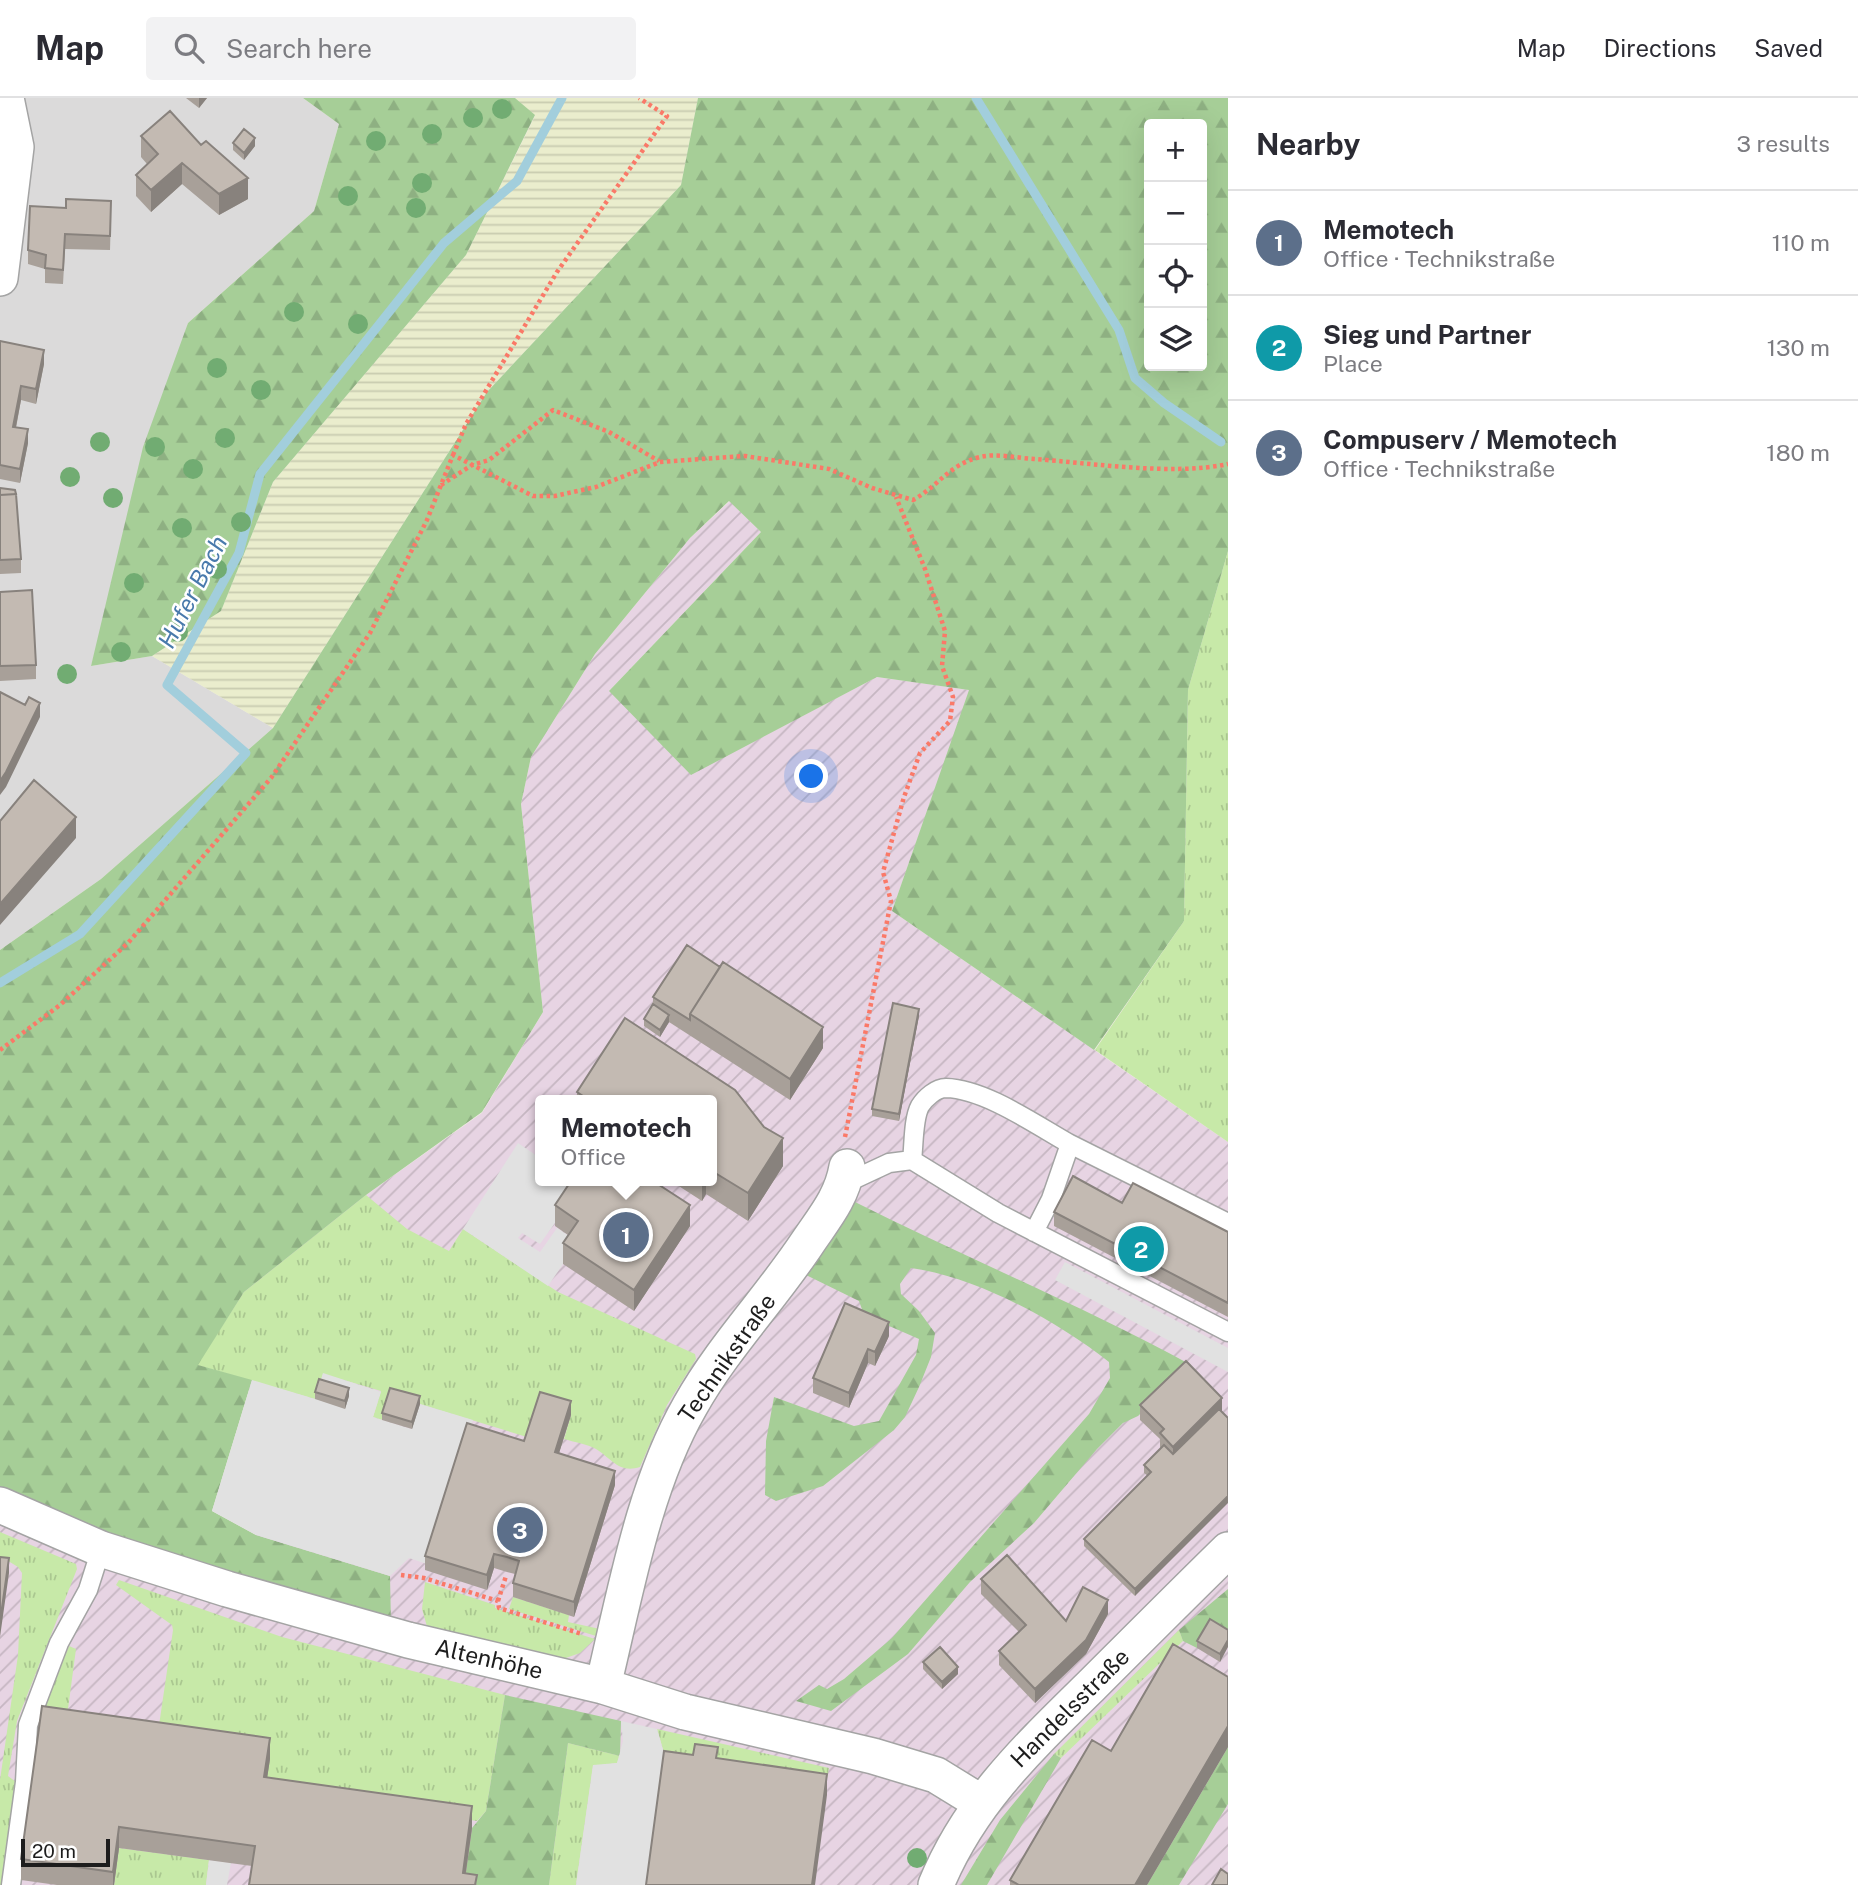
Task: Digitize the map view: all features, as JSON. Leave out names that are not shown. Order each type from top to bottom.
[{"type":"street","points":[[0,278],[16,146],[6,98]]},
{"type":"street","name":"Technikstraße","points":[[603,1686],[656,1485],[679,1425],[723,1355],[782,1281],[838,1198],[846,1176]]},
{"type":"street","name":"Altenhöhe","points":[[0,1505],[101,1549],[325,1618],[603,1686],[685,1712],[860,1753],[936,1775],[980,1802]]},
{"type":"street","name":"Handelsstraße","points":[[936,1885],[959,1835],[980,1802],[1031,1745],[1228,1550]]},
{"type":"lane","points":[[912,1160],[919,1108],[932,1093],[943,1088],[966,1092],[1002,1107],[1228,1223]]},
{"type":"lane","points":[[1034,1232],[1051,1199],[1070,1144]]},
{"type":"lane","points":[[846,1176],[889,1163],[912,1160],[941,1181],[1034,1232],[1228,1332]]},
{"type":"lane","points":[[11,1885],[25,1782],[28,1725],[59,1643],[88,1590],[101,1549]]},
{"type":"path","points":[[0,1050],[60,1005],[128,943],[271,778],[370,633],[441,485],[466,424],[557,272],[667,116],[639,98]]},
{"type":"path","points":[[441,485],[472,465],[489,460],[553,411],[609,432],[660,462]]},
{"type":"path","points":[[453,455],[533,496],[555,496],[596,487],[660,462],[745,456],[829,469],[896,496],[913,500],[929,491],[950,468],[982,456],[1164,467],[1213,467],[1228,464]]},
{"type":"path","points":[[846,1176],[844,1140],[891,901],[883,872],[920,753],[950,721],[953,698],[942,666],[945,631],[925,569],[896,496]]},
{"type":"path","points":[[401,1575],[424,1578],[498,1601]]},
{"type":"path","points":[[506,1576],[498,1601],[499,1608],[614,1643]]},
{"type":"shaded area","points":[[0,98],[303,98],[339,124],[314,211],[188,323],[91,666],[152,656],[273,728],[101,879],[0,950]]},
{"type":"shaded area","points":[[730,501],[761,532],[610,690],[691,774],[877,677],[970,690],[892,911],[1228,1142],[1228,1885],[0,1885],[0,1488],[256,1535],[244,1292],[366,1195],[482,1113],[543,1012],[521,804],[531,757],[595,654],[690,538]]},
{"type":"shaded area","points":[[518,1143],[535,1155],[535,1186],[581,1186],[540,1244],[522,1233],[518,1238],[540,1252],[557,1228],[578,1242],[548,1286],[463,1229]]},
{"type":"shaded area","points":[[1065,1262],[1228,1348],[1228,1372],[1055,1280]]},
{"type":"shaded area","points":[[323,1373],[381,1392],[373,1417],[411,1429],[420,1404],[473,1420],[427,1564],[409,1558],[390,1576],[256,1535],[212,1511],[252,1380],[315,1399]]},
{"type":"shaded area","points":[[621,1721],[657,1729],[666,1760],[649,1885],[576,1885],[593,1765],[617,1763],[623,1741]]},
{"type":"shaded area","points":[[209,1860],[231,1863],[227,1885],[206,1885]]},
{"type":"green space","points":[[303,98],[515,98],[535,115],[466,255],[273,482],[221,611],[152,656],[91,666],[143,447],[188,323],[314,211],[339,124]]},
{"type":"green space","points":[[515,98],[698,98],[681,185],[487,392],[273,728],[152,656],[221,611],[273,482],[466,255],[535,116]]},
{"type":"green space","points":[[698,98],[1228,98],[1228,551],[1188,690],[1184,921],[1094,1050],[892,911],[969,690],[877,677],[691,775],[609,691],[761,532],[729,501],[690,538],[595,654],[531,757],[521,804],[543,1012],[482,1112],[366,1195],[244,1292],[198,1365],[252,1380],[212,1511],[256,1535],[390,1576],[391,1625],[51,1514],[0,1488],[0,950],[101,879],[273,728],[487,392],[681,185]]},
{"type":"green space","points":[[1228,551],[1228,1142],[1095,1050],[1184,921],[1188,690]]},
{"type":"green space","points":[[366,1195],[407,1229],[449,1251],[463,1229],[558,1292],[695,1354],[696,1359],[667,1405],[640,1467],[621,1467],[592,1447],[564,1439],[571,1415],[530,1438],[390,1395],[382,1420],[373,1417],[381,1391],[323,1374],[315,1399],[197,1365],[244,1292]]},
{"type":"green space","points":[[855,1202],[1108,1322],[1191,1365],[1138,1416],[1123,1423],[1097,1449],[1034,1523],[970,1582],[908,1654],[831,1711],[796,1701],[819,1685],[827,1689],[844,1679],[892,1638],[1089,1414],[1110,1378],[1109,1362],[1041,1317],[989,1291],[936,1273],[911,1268],[900,1284],[901,1294],[919,1311],[935,1333],[931,1357],[905,1417],[894,1430],[823,1486],[776,1501],[765,1495],[766,1441],[774,1397],[854,1426],[879,1421],[916,1355],[919,1339],[864,1315],[859,1301],[806,1275]]},
{"type":"green space","points":[[0,1532],[76,1564],[77,1569],[17,1721],[8,1776],[16,1782],[3,1885],[0,1885],[0,1780],[18,1655],[22,1573],[18,1567],[0,1556]]},
{"type":"green space","points":[[119,1580],[282,1637],[505,1695],[486,1811],[477,1821],[265,1788],[157,1739],[172,1625],[116,1585]]},
{"type":"green space","points":[[425,1582],[495,1605],[495,1608],[595,1639],[580,1653],[563,1659],[428,1630],[422,1609]]},
{"type":"green space","points":[[1228,1589],[1228,1637],[1210,1627],[1197,1648],[1183,1641],[1179,1630]]},
{"type":"green space","points":[[513,1597],[569,1615],[568,1622],[600,1629],[596,1636],[509,1609]]},
{"type":"green space","points":[[1179,1630],[1183,1641],[1061,1758],[1054,1754]]},
{"type":"green space","points":[[69,1646],[76,1649],[66,1724],[44,1721],[46,1702]]},
{"type":"green space","points":[[505,1695],[621,1721],[620,1756],[568,1743],[549,1885],[464,1885],[472,1828],[486,1811]]},
{"type":"green space","points":[[657,1729],[829,1768],[824,1794],[666,1760]]},
{"type":"green space","points":[[568,1743],[620,1756],[617,1763],[593,1766],[576,1885],[549,1885]]},
{"type":"green space","points":[[1228,1747],[1228,1804],[1179,1885],[1147,1885]]},
{"type":"green space","points":[[1054,1754],[1061,1758],[987,1885],[961,1885],[1000,1820]]},
{"type":"green space","points":[[119,1848],[209,1860],[206,1885],[114,1885]]},
{"type":"building","points":[[170,111],[201,145],[206,141],[248,178],[219,194],[182,163],[151,190],[136,175],[158,154],[141,136]]},
{"type":"building","points":[[244,129],[255,138],[244,153],[233,143]]},
{"type":"building","points":[[66,199],[111,201],[110,236],[65,234],[63,270],[45,268],[46,255],[28,250],[30,206],[66,208]]},
{"type":"building","points":[[0,341],[44,350],[36,389],[21,386],[13,427],[28,429],[20,469],[0,465]]},
{"type":"building","points":[[0,488],[15,490],[16,494],[0,495]]},
{"type":"building","points":[[16,494],[21,559],[0,560],[0,495]]},
{"type":"building","points":[[32,590],[36,665],[0,666],[0,592]]},
{"type":"building","points":[[0,692],[25,705],[29,697],[40,703],[0,781]]},
{"type":"building","points":[[34,780],[76,817],[0,904],[0,821]]},
{"type":"building","points":[[687,945],[720,967],[690,1014],[690,1020],[653,997]]},
{"type":"building","points":[[723,962],[823,1027],[790,1079],[690,1014]]},
{"type":"building","points":[[893,1003],[919,1009],[899,1114],[872,1109]]},
{"type":"building","points":[[653,1004],[669,1015],[660,1030],[644,1019]]},
{"type":"building","points":[[625,1018],[735,1090],[764,1127],[783,1138],[748,1193],[717,1174],[717,1095],[582,1095],[577,1092]]},
{"type":"building","points":[[1073,1176],[1122,1203],[1133,1183],[1228,1232],[1228,1303],[1054,1212]]},
{"type":"building","points":[[568,1186],[661,1186],[690,1205],[634,1290],[563,1243],[578,1221],[555,1205]]},
{"type":"building","points":[[845,1303],[889,1322],[875,1352],[868,1349],[849,1393],[813,1378]]},
{"type":"building","points":[[1186,1361],[1222,1398],[1173,1447],[1160,1433],[1164,1429],[1140,1405]]},
{"type":"building","points":[[319,1379],[349,1388],[345,1401],[315,1392]]},
{"type":"building","points":[[390,1388],[420,1396],[412,1422],[382,1413]]},
{"type":"building","points":[[540,1392],[571,1401],[555,1452],[615,1471],[574,1602],[513,1583],[519,1561],[507,1557],[494,1554],[487,1575],[425,1556],[467,1423],[524,1441]]},
{"type":"building","points":[[1219,1409],[1228,1418],[1228,1496],[1135,1589],[1084,1539],[1151,1472],[1144,1465],[1164,1445],[1173,1454]]},
{"type":"building","points":[[1007,1555],[1066,1621],[1083,1587],[1108,1600],[1086,1640],[1035,1689],[999,1651],[1026,1625],[981,1579]]},
{"type":"building","points":[[0,1557],[9,1558],[0,1622]]},
{"type":"building","points":[[1210,1619],[1228,1630],[1228,1640],[1220,1654],[1197,1641]]},
{"type":"building","points":[[1173,1644],[1228,1677],[1228,1726],[1135,1885],[1019,1885],[1010,1880],[1092,1740],[1111,1751]]},
{"type":"building","points":[[940,1647],[958,1667],[942,1682],[923,1662]]},
{"type":"building","points":[[42,1706],[270,1738],[264,1777],[472,1806],[463,1873],[477,1875],[475,1885],[249,1885],[255,1846],[119,1827],[113,1872],[21,1859]]},
{"type":"building","points":[[695,1744],[718,1747],[716,1758],[827,1774],[812,1885],[646,1885],[664,1751],[693,1755]]},
{"type":"building","points":[[1221,1869],[1228,1874],[1228,1885],[1212,1885]]},
{"type":"waterway","name":"Hufer Bach","points":[[0,983],[80,934],[246,753],[167,685],[239,553],[260,474],[444,243],[517,181],[562,98]]},
{"type":"waterway","points":[[976,98],[1119,330],[1135,378],[1164,403],[1221,442]]},
{"type":"place","name":"Memotech","points":[[626,1235]]},
{"type":"place","name":"Sieg und Partner","points":[[1141,1249]]},
{"type":"place","name":"Compuserv / Memotech","points":[[520,1530]]}]
